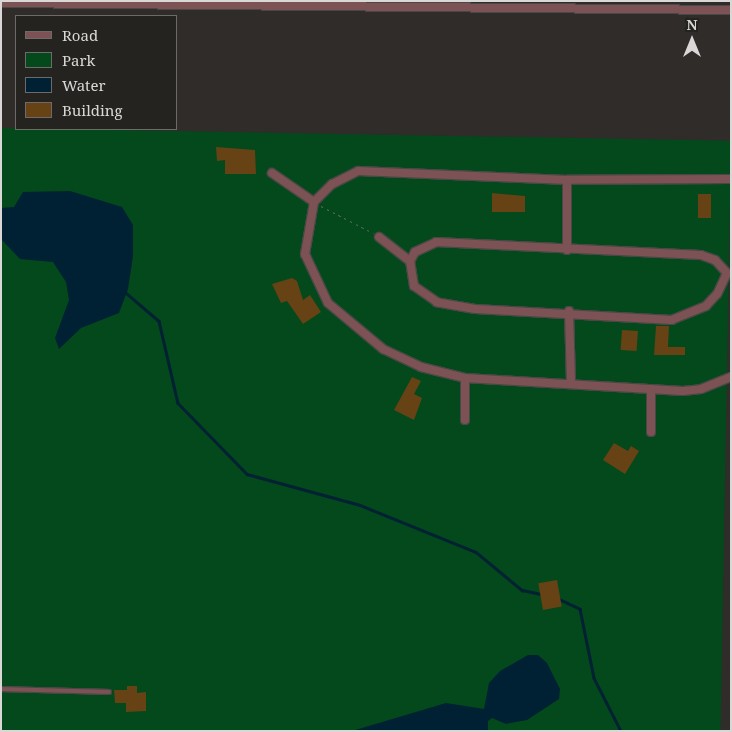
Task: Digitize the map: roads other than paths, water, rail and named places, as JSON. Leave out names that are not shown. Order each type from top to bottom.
[{"type":"street","points":[[1,3],[731,10]]},
{"type":"street","points":[[731,179],[567,180],[358,171],[332,184],[314,202],[306,254],[328,303],[383,349],[421,367],[465,378],[651,389],[701,389],[731,377]]},
{"type":"street","points":[[272,173],[314,202]]},
{"type":"street","points":[[567,180],[567,250]]},
{"type":"street","points":[[379,237],[410,261],[414,286],[437,302],[475,308],[569,311],[683,318],[706,306],[717,294],[729,272],[715,260],[701,255],[567,250],[436,242],[420,248],[410,261]]},
{"type":"street","points":[[569,311],[571,383]]},
{"type":"street","points":[[465,378],[465,420]]},
{"type":"street","points":[[651,389],[651,432]]},
{"type":"lane","points":[[1,689],[109,692]]},
{"type":"water","points":[[70,191],[122,207],[133,225],[133,256],[128,289],[119,313],[81,328],[59,349],[55,338],[69,300],[66,282],[53,262],[20,259],[1,239],[1,208],[14,207],[23,192]]},
{"type":"water","points":[[528,655],[538,655],[547,663],[560,689],[559,699],[527,720],[506,724],[492,718],[488,721],[488,731],[352,731],[446,703],[484,709],[489,683],[500,671]]},
{"type":"waterway","points":[[125,292],[159,321],[178,403],[247,474],[360,505],[476,552],[522,590],[541,594]]},
{"type":"waterway","points":[[559,599],[580,609],[594,678],[621,731]]}]
